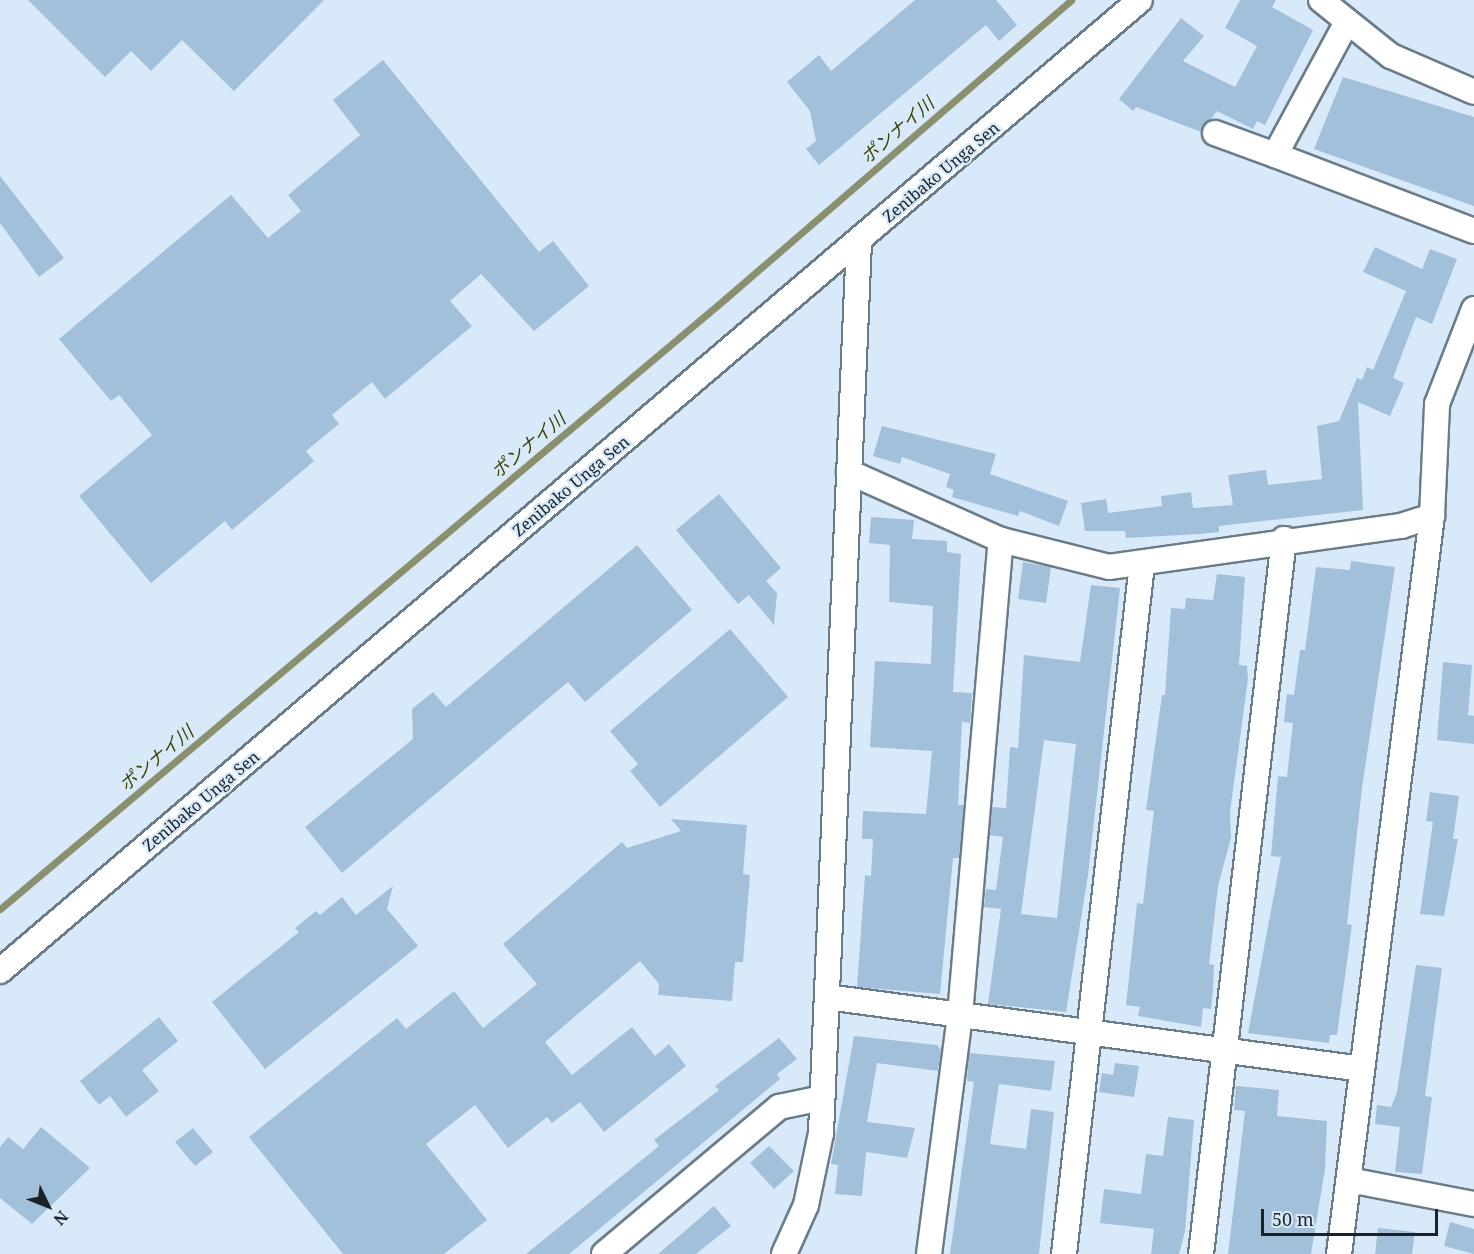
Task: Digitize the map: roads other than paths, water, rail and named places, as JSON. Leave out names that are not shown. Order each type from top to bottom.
[{"type":"street","name":"Zenibako Unga Sen","points":[[0,971],[1140,0]]},
{"type":"street","points":[[1321,0],[1347,22],[1407,65],[1474,92]]},
{"type":"street","points":[[1275,155],[1347,22]]},
{"type":"street","points":[[1215,132],[1474,231]]},
{"type":"street","points":[[783,1254],[806,1205],[821,1133],[859,241]]},
{"type":"street","points":[[1339,1254],[1432,516],[1437,404],[1474,309]]},
{"type":"street","points":[[849,472],[1001,540],[1109,567],[1142,564],[1284,539],[1401,526],[1432,516]]},
{"type":"street","points":[[1201,1254],[1228,1051],[1284,539]]},
{"type":"street","points":[[929,1254],[960,1015],[1001,540]]},
{"type":"street","points":[[1064,1254],[1142,564]]},
{"type":"street","points":[[827,997],[1362,1069]]},
{"type":"street","points":[[604,1254],[779,1107],[822,1098]]},
{"type":"street","points":[[1349,1180],[1474,1204]]},
{"type":"waterway","name":"ポンナイ川","points":[[0,909],[726,298],[1071,0]]}]
